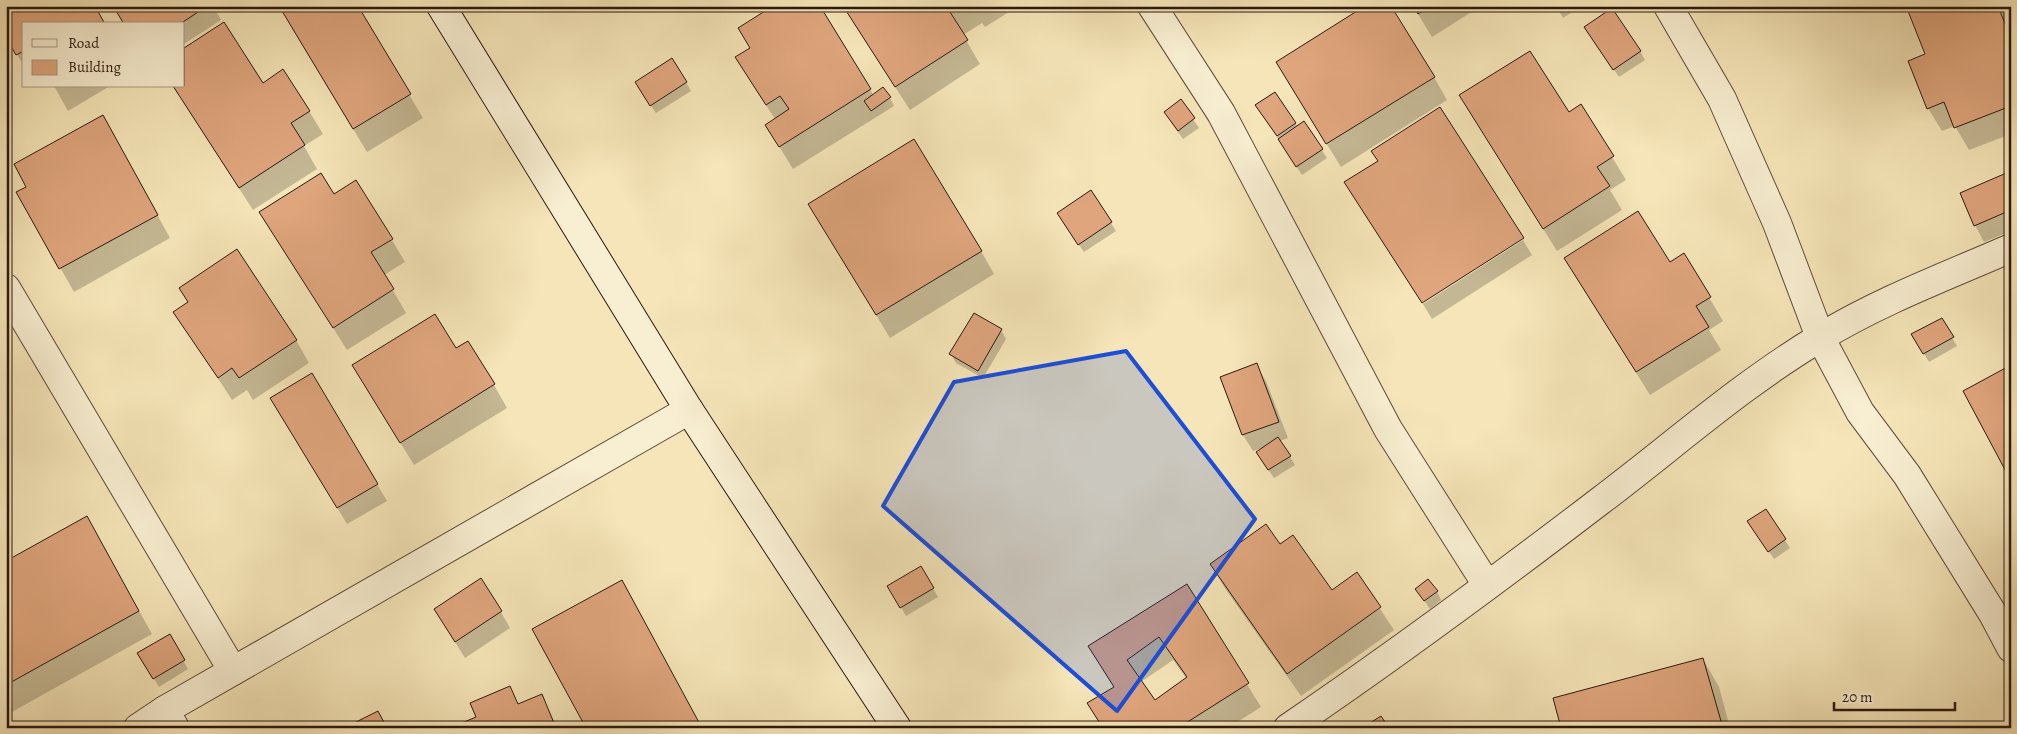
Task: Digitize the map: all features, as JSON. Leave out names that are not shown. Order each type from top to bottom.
[{"type":"street","points":[[441,6],[689,410],[897,728]]},
{"type":"street","points":[[1152,6],[1220,113],[1388,429],[1487,585]]},
{"type":"street","points":[[1668,6],[1722,99],[1777,223],[1820,337],[1860,412],[1908,475],[1993,614],[2011,648]]},
{"type":"street","points":[[1288,728],[1328,701],[1600,502],[1750,384],[1820,337],[1871,309],[2011,248]]},
{"type":"street","points":[[6,288],[233,671]]},
{"type":"street","points":[[138,728],[170,719],[233,671],[689,410]]},
{"type":"highlighted area","points":[[1126,351],[1255,519],[1117,711],[883,506],[954,382]]},
{"type":"building","points":[[6,6],[95,6],[104,22],[22,22],[22,52],[16,55],[6,38]]},
{"type":"building","points":[[113,6],[207,6],[183,22],[123,22]]},
{"type":"building","points":[[279,6],[358,6],[411,94],[353,129]]},
{"type":"building","points":[[773,6],[820,6],[871,89],[779,147],[765,125],[789,109],[780,96],[766,105],[735,57],[750,48],[738,28]]},
{"type":"building","points":[[843,6],[959,6],[950,12],[968,40],[895,87]]},
{"type":"building","points":[[1365,6],[1391,6],[1435,77],[1326,144],[1276,62]]},
{"type":"building","points":[[1413,6],[1430,6],[1418,14]]},
{"type":"building","points":[[1906,6],[1998,6],[2011,39],[2011,106],[1954,128],[1944,102],[1927,109],[1908,61],[1925,54]]},
{"type":"building","points":[[1612,8],[1641,51],[1613,70],[1584,27]]},
{"type":"building","points":[[224,22],[263,83],[283,69],[310,111],[291,123],[305,145],[239,188],[174,88],[185,88],[185,47]]},
{"type":"building","points":[[1530,51],[1569,112],[1581,104],[1614,156],[1597,167],[1610,186],[1543,229],[1459,95]]},
{"type":"building","points":[[672,58],[687,82],[650,106],[635,82]]},
{"type":"building","points":[[883,87],[891,97],[871,111],[864,101]]},
{"type":"building","points":[[1275,92],[1296,123],[1277,136],[1255,105]]},
{"type":"building","points":[[1181,99],[1195,118],[1178,131],[1164,112]]},
{"type":"building","points":[[1440,107],[1524,238],[1422,303],[1344,182],[1378,161],[1371,151]]},
{"type":"building","points":[[103,115],[158,215],[59,269],[16,192],[26,187],[14,164]]},
{"type":"building","points":[[1304,121],[1323,149],[1296,167],[1278,139]]},
{"type":"building","points":[[914,139],[982,251],[876,315],[808,204]]},
{"type":"building","points":[[2011,171],[2011,210],[1974,226],[1960,193]]},
{"type":"building","points":[[321,173],[334,194],[356,180],[393,239],[371,252],[394,289],[333,328],[259,212]]},
{"type":"building","points":[[1091,190],[1112,222],[1078,245],[1057,213]]},
{"type":"building","points":[[1638,211],[1670,262],[1684,253],[1711,297],[1696,306],[1709,327],[1636,372],[1564,258]]},
{"type":"building","points":[[237,249],[297,340],[239,378],[232,368],[218,378],[173,312],[188,302],[179,288]]},
{"type":"building","points":[[974,313],[1002,329],[978,371],[949,354]]},
{"type":"building","points":[[435,314],[456,348],[468,341],[495,384],[400,443],[352,365]]},
{"type":"building","points":[[1942,318],[1954,337],[1923,354],[1911,334]]},
{"type":"building","points":[[1257,363],[1279,422],[1242,435],[1220,377]]},
{"type":"building","points":[[2011,365],[2011,481],[1963,391]]},
{"type":"building","points":[[312,373],[378,484],[337,508],[270,398]]},
{"type":"building","points":[[1278,437],[1291,456],[1268,470],[1256,452]]},
{"type":"building","points":[[1766,509],[1786,539],[1768,552],[1747,521]]},
{"type":"building","points":[[87,516],[139,611],[6,685],[6,561]]},
{"type":"building","points":[[1266,524],[1280,544],[1293,535],[1332,590],[1357,572],[1381,607],[1287,674],[1210,564]]},
{"type":"building","points":[[921,566],[934,588],[900,608],[887,586]]},
{"type":"building","points":[[481,578],[502,611],[455,642],[434,609]]},
{"type":"building","points":[[1428,579],[1438,591],[1424,601],[1415,589]]},
{"type":"building","points":[[622,580],[702,728],[586,728],[532,629]]},
{"type":"building","points":[[1187,584],[1249,683],[1178,728],[1140,728],[1136,722],[1127,728],[1103,728],[1087,703],[1114,687],[1088,646]],"holes":[[[1159,637],[1187,677],[1155,700],[1127,660]]]},
{"type":"building","points":[[170,634],[185,660],[153,679],[137,653]]},
{"type":"building","points":[[1703,658],[1723,728],[1561,728],[1553,698]]},
{"type":"building","points":[[510,686],[518,704],[542,694],[556,728],[450,728],[476,717],[470,703]]},
{"type":"building","points":[[378,711],[387,728],[344,728]]},
{"type":"building","points":[[1381,716],[1389,728],[1362,728]]}]
